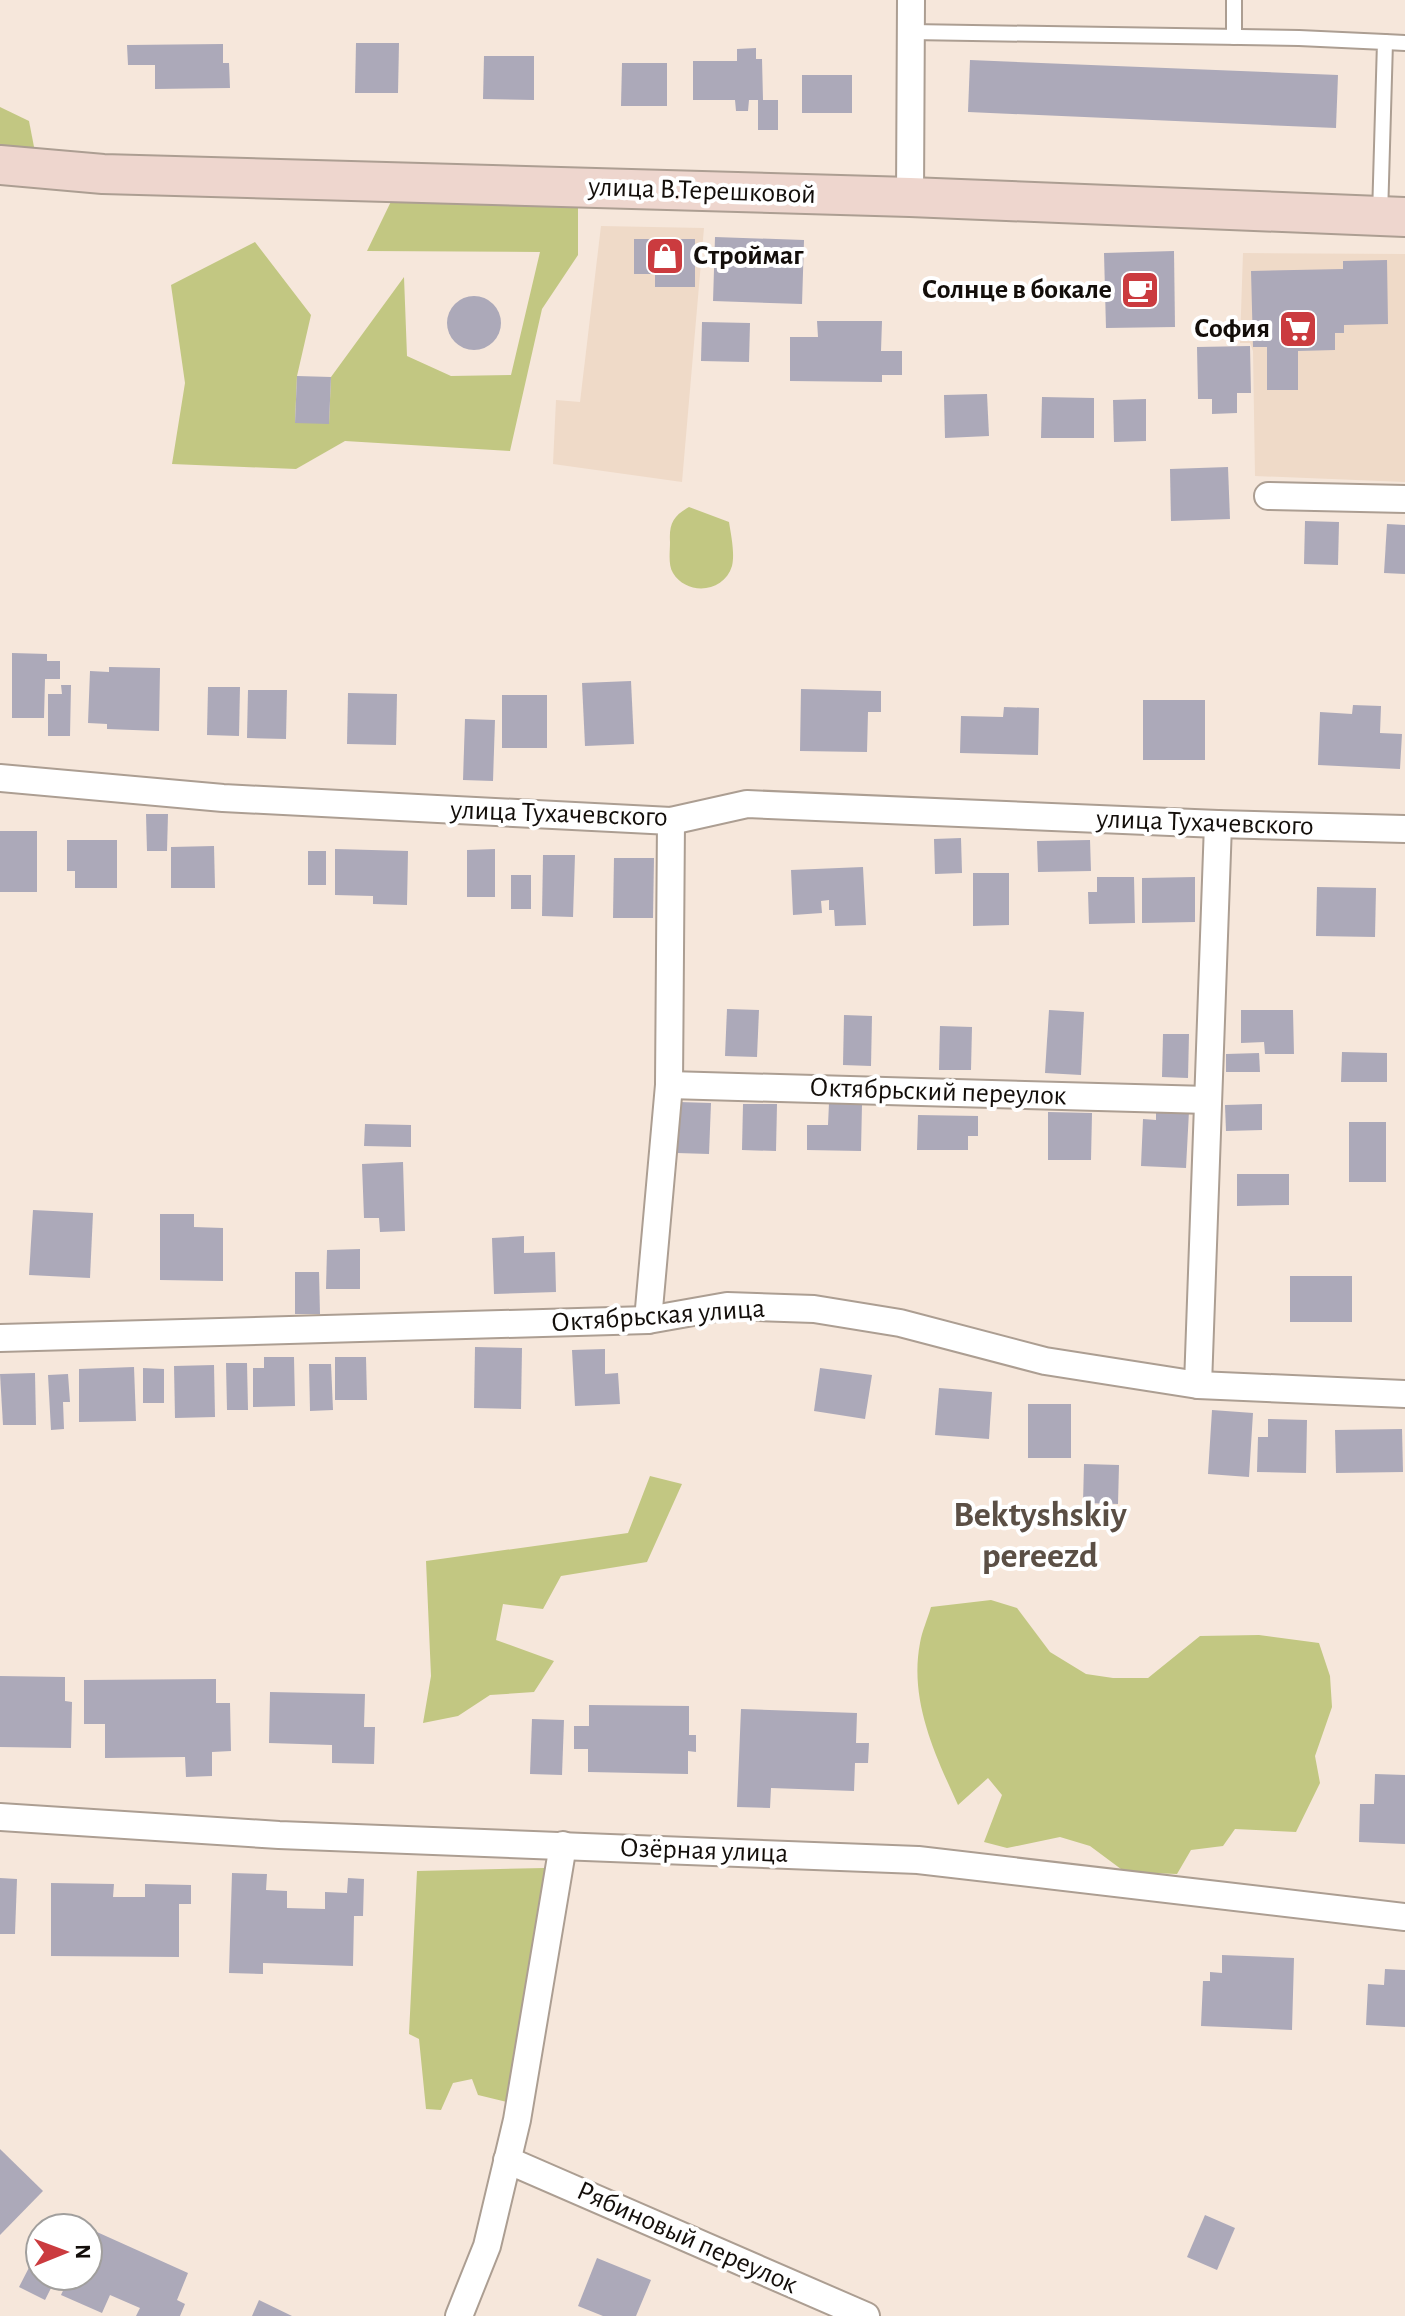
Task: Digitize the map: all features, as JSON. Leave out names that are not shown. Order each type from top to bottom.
[{"type":"main road","name":"улица В.Терешковой","points":[[0,165],[103,174],[910,197],[1392,216]]},
{"type":"street","points":[[910,197],[911,0]]},
{"type":"street","points":[[1268,496],[1405,499]]},
{"type":"street","name":"улица Тухачевского","points":[[0,778],[223,798],[671,821],[747,804],[1405,829]]},
{"type":"street","points":[[648,1320],[669,1085],[671,821]]},
{"type":"street","points":[[1198,1385],[1218,824]]},
{"type":"street","name":"Октябрьский переулок","points":[[669,1085],[1208,1100]]},
{"type":"street","name":"Октябрьская улица","points":[[0,1338],[648,1320],[727,1306],[814,1309],[900,1323],[1045,1361],[1198,1385],[1405,1394]]},
{"type":"street","name":"Озёрная улица","points":[[0,1817],[279,1835],[918,1860],[1405,1917]]},
{"type":"street","points":[[459,2316],[487,2246],[507,2160],[543,1974],[563,1845]]},
{"type":"street","name":"Рябиновый переулок","points":[[507,2160],[866,2316]]},
{"type":"lane","points":[[1234,0],[1234,37]]},
{"type":"lane","points":[[911,32],[1405,43]]},
{"type":"lane","points":[[1385,42],[1392,216]]},
{"type":"shaded area","points":[[601,226],[704,228],[682,482],[553,464],[556,400],[580,402]]},
{"type":"shaded area","points":[[1243,253],[1405,254],[1405,482],[1255,476],[1253,351],[1250,343],[1240,343]]},
{"type":"green space","points":[[0,107],[29,121],[35,152],[0,149]]},
{"type":"green space","points":[[398,187],[578,196],[578,255],[542,309],[510,451],[345,441],[296,469],[172,464],[185,383],[171,285],[255,242],[311,315],[297,376],[295,422],[329,423],[331,377],[404,277],[407,356],[451,376],[511,375],[540,252],[367,251]]},
{"type":"green space","points":[[689,507],[729,522],[732,566],[728,575],[714,586],[696,588],[687,585],[671,570],[671,525]]},
{"type":"green space","points":[[650,1476],[682,1484],[647,1562],[561,1576],[543,1609],[503,1604],[496,1640],[554,1661],[534,1692],[490,1695],[458,1716],[423,1723],[431,1676],[426,1561],[628,1533]]},
{"type":"green space","points":[[991,1600],[1017,1608],[1050,1652],[1086,1674],[1113,1678],[1148,1678],[1200,1636],[1259,1635],[1319,1643],[1330,1676],[1332,1707],[1315,1756],[1320,1783],[1296,1832],[1235,1829],[1223,1846],[1191,1850],[1177,1874],[1125,1872],[1090,1846],[1060,1837],[1007,1848],[984,1842],[1002,1795],[988,1778],[958,1805],[926,1727],[918,1685],[918,1664],[921,1638],[931,1607]]},
{"type":"green space","points":[[545,1868],[511,2103],[478,2095],[472,2079],[453,2083],[441,2110],[426,2109],[419,2039],[409,2034],[417,1871]]},
{"type":"building","points":[[356,43],[399,43],[398,93],[355,93]]},
{"type":"building","points":[[223,44],[223,63],[229,63],[230,88],[155,89],[155,65],[128,65],[127,45]]},
{"type":"building","points":[[756,48],[756,59],[762,59],[763,100],[778,100],[778,130],[758,130],[758,100],[749,100],[748,111],[736,111],[735,100],[693,100],[693,61],[737,61],[737,49]]},
{"type":"building","points":[[484,56],[534,56],[534,100],[483,99]]},
{"type":"building","points":[[970,60],[1338,75],[1336,128],[968,112]]},
{"type":"building","points":[[622,63],[667,63],[667,106],[621,106]]},
{"type":"building","points":[[802,75],[852,75],[852,113],[802,113]]},
{"type":"building","points":[[715,237],[804,240],[802,304],[713,301]]},
{"type":"building","name":"Строймаг","points":[[634,239],[695,239],[695,287],[655,287],[655,274],[634,274]]},
{"type":"building","name":"Солнце в бокале","points":[[1174,251],[1175,327],[1106,328],[1104,253]]},
{"type":"building","name":"София","points":[[1387,260],[1388,324],[1344,325],[1344,333],[1335,333],[1335,350],[1298,351],[1298,390],[1267,390],[1267,347],[1253,347],[1251,271],[1343,269],[1343,261]]},
{"type":"building","points":[[474,296],[493,304],[501,323],[493,342],[474,350],[455,342],[447,323],[455,304]]},
{"type":"building","points":[[817,321],[882,321],[881,351],[902,351],[902,375],[882,375],[882,382],[790,381],[790,337],[818,337]]},
{"type":"building","points":[[702,322],[750,323],[749,362],[701,361]]},
{"type":"building","points":[[1250,346],[1251,393],[1237,393],[1237,413],[1212,414],[1212,399],[1198,399],[1197,347]]},
{"type":"building","points":[[297,376],[331,377],[329,424],[295,423]]},
{"type":"building","points":[[987,394],[989,436],[945,438],[944,395]]},
{"type":"building","points":[[1042,397],[1094,398],[1094,438],[1041,438]]},
{"type":"building","points":[[1146,399],[1146,441],[1114,442],[1113,400]]},
{"type":"building","points":[[1228,467],[1230,519],[1171,521],[1170,469]]},
{"type":"building","points":[[1305,521],[1339,522],[1338,565],[1304,564]]},
{"type":"building","points":[[1387,524],[1405,525],[1405,574],[1384,573]]},
{"type":"building","points":[[12,653],[47,654],[47,661],[60,661],[60,679],[45,679],[44,718],[12,718]]},
{"type":"building","points":[[109,667],[160,668],[159,731],[107,729],[107,724],[88,723],[90,671],[109,672]]},
{"type":"building","points":[[631,681],[634,744],[585,746],[582,683]]},
{"type":"building","points":[[61,685],[71,685],[70,736],[48,736],[48,694],[62,694]]},
{"type":"building","points":[[208,687],[240,687],[239,736],[207,735]]},
{"type":"building","points":[[801,689],[881,691],[881,712],[868,712],[867,752],[800,751]]},
{"type":"building","points":[[248,690],[287,690],[286,739],[247,738]]},
{"type":"building","points":[[348,693],[397,694],[396,745],[347,744]]},
{"type":"building","points":[[502,695],[547,695],[547,748],[502,748]]},
{"type":"building","points":[[1143,700],[1205,700],[1205,760],[1143,760]]},
{"type":"building","points":[[1353,705],[1381,706],[1380,733],[1402,734],[1400,769],[1318,765],[1320,712],[1352,714]]},
{"type":"building","points":[[1004,707],[1039,708],[1038,755],[960,753],[961,716],[1003,717]]},
{"type":"building","points":[[465,719],[495,720],[493,781],[463,780]]},
{"type":"building","points":[[146,814],[168,814],[167,851],[147,851]]},
{"type":"building","points":[[0,831],[37,831],[37,892],[0,892]]},
{"type":"building","points":[[961,838],[962,873],[935,874],[934,839]]},
{"type":"building","points":[[67,840],[117,840],[117,888],[75,888],[75,871],[67,871]]},
{"type":"building","points":[[1090,840],[1091,871],[1038,872],[1037,841]]},
{"type":"building","points":[[214,846],[215,888],[171,888],[171,847]]},
{"type":"building","points":[[335,849],[408,851],[407,905],[373,904],[373,896],[335,895]]},
{"type":"building","points":[[495,849],[495,897],[467,897],[467,850]]},
{"type":"building","points":[[308,851],[326,851],[326,885],[308,885]]},
{"type":"building","points":[[543,855],[575,855],[573,917],[542,916]]},
{"type":"building","points":[[614,858],[654,858],[653,918],[613,918]]},
{"type":"building","points":[[863,867],[866,925],[835,926],[834,910],[829,910],[829,900],[821,901],[822,913],[793,915],[791,870]]},
{"type":"building","points":[[973,873],[1009,873],[1009,925],[973,926]]},
{"type":"building","points":[[511,875],[531,875],[531,909],[511,909]]},
{"type":"building","points":[[1097,877],[1134,877],[1135,923],[1089,924],[1088,892],[1097,892]]},
{"type":"building","points":[[1195,877],[1195,922],[1142,923],[1142,878]]},
{"type":"building","points":[[1317,887],[1376,888],[1375,937],[1316,936]]},
{"type":"building","points":[[727,1009],[759,1010],[757,1057],[725,1056]]},
{"type":"building","points":[[1049,1010],[1084,1012],[1081,1075],[1045,1073]]},
{"type":"building","points":[[1241,1010],[1293,1010],[1294,1054],[1265,1054],[1264,1042],[1241,1043]]},
{"type":"building","points":[[844,1015],[872,1016],[871,1066],[843,1065]]},
{"type":"building","points":[[940,1026],[972,1027],[971,1070],[939,1070]]},
{"type":"building","points":[[1163,1034],[1189,1034],[1188,1078],[1162,1077]]},
{"type":"building","points":[[1342,1052],[1387,1053],[1387,1082],[1341,1082]]},
{"type":"building","points":[[1259,1053],[1260,1072],[1226,1072],[1226,1054]]},
{"type":"building","points":[[679,1102],[711,1103],[709,1154],[677,1153]]},
{"type":"building","points":[[829,1103],[862,1104],[861,1151],[807,1150],[807,1125],[828,1125]]},
{"type":"building","points":[[743,1104],[777,1104],[776,1151],[742,1150]]},
{"type":"building","points":[[1262,1104],[1262,1130],[1226,1131],[1225,1105]]},
{"type":"building","points":[[1156,1110],[1189,1111],[1186,1168],[1141,1166],[1143,1119],[1156,1120]]},
{"type":"building","points":[[1048,1112],[1092,1113],[1091,1160],[1048,1160]]},
{"type":"building","points":[[918,1115],[978,1116],[978,1136],[968,1136],[968,1150],[917,1150]]},
{"type":"building","points":[[1349,1122],[1386,1122],[1386,1182],[1349,1182]]},
{"type":"building","points":[[365,1124],[411,1125],[411,1147],[364,1146]]},
{"type":"building","points":[[403,1162],[405,1231],[380,1232],[379,1218],[364,1218],[362,1164]]},
{"type":"building","points":[[1237,1174],[1289,1174],[1289,1205],[1237,1206]]},
{"type":"building","points":[[33,1210],[93,1213],[90,1278],[29,1275]]},
{"type":"building","points":[[160,1214],[194,1214],[194,1227],[223,1228],[223,1281],[160,1280]]},
{"type":"building","points":[[524,1236],[524,1253],[555,1252],[556,1292],[494,1294],[492,1238]]},
{"type":"building","points":[[360,1249],[360,1289],[326,1289],[327,1250]]},
{"type":"building","points":[[295,1272],[319,1272],[320,1314],[295,1314]]},
{"type":"building","points":[[1290,1276],[1352,1276],[1352,1322],[1290,1322]]},
{"type":"building","points":[[475,1347],[522,1348],[521,1409],[474,1408]]},
{"type":"building","points":[[605,1349],[605,1374],[618,1373],[620,1404],[575,1406],[572,1350]]},
{"type":"building","points":[[264,1357],[294,1357],[295,1406],[253,1407],[253,1368],[264,1368]]},
{"type":"building","points":[[335,1357],[366,1357],[367,1400],[335,1400]]},
{"type":"building","points":[[226,1363],[247,1363],[248,1410],[227,1410]]},
{"type":"building","points":[[309,1364],[331,1364],[333,1410],[310,1411]]},
{"type":"building","points":[[214,1365],[215,1417],[175,1418],[174,1366]]},
{"type":"building","points":[[134,1367],[136,1421],[79,1422],[79,1369]]},
{"type":"building","points":[[143,1368],[164,1369],[164,1403],[143,1403]]},
{"type":"building","points":[[820,1368],[872,1375],[865,1419],[814,1411]]},
{"type":"building","points":[[35,1373],[36,1425],[3,1425],[0,1374]]},
{"type":"building","points":[[68,1374],[70,1402],[63,1402],[64,1429],[51,1430],[48,1375]]},
{"type":"building","points":[[939,1388],[992,1392],[989,1439],[935,1435]]},
{"type":"building","points":[[1028,1404],[1071,1404],[1071,1458],[1028,1458]]},
{"type":"building","points":[[1212,1410],[1253,1413],[1249,1477],[1208,1474]]},
{"type":"building","points":[[1268,1419],[1307,1420],[1306,1473],[1257,1472],[1258,1437],[1268,1437]]},
{"type":"building","points":[[1402,1429],[1403,1472],[1336,1473],[1335,1430]]},
{"type":"building","points":[[1084,1464],[1119,1465],[1118,1504],[1083,1503]]},
{"type":"building","points":[[0,1676],[65,1677],[65,1701],[72,1702],[71,1748],[0,1747]]},
{"type":"building","points":[[216,1679],[216,1703],[230,1703],[231,1751],[212,1752],[212,1776],[186,1777],[185,1757],[105,1758],[105,1724],[84,1724],[84,1680]]},
{"type":"building","points":[[270,1692],[365,1694],[364,1727],[375,1727],[374,1764],[332,1763],[332,1745],[269,1743]]},
{"type":"building","points":[[589,1705],[689,1706],[689,1735],[696,1735],[696,1752],[688,1751],[688,1774],[588,1772],[588,1749],[574,1749],[574,1726],[589,1726]]},
{"type":"building","points":[[741,1709],[857,1713],[856,1743],[869,1743],[868,1763],[855,1763],[854,1791],[771,1788],[770,1808],[737,1807]]},
{"type":"building","points":[[532,1719],[564,1720],[562,1775],[530,1774]]},
{"type":"building","points":[[1375,1774],[1405,1775],[1405,1844],[1359,1842],[1360,1804],[1374,1804]]},
{"type":"building","points":[[232,1873],[267,1874],[266,1890],[287,1891],[287,1908],[325,1909],[325,1892],[347,1893],[348,1878],[364,1879],[363,1916],[354,1916],[353,1966],[263,1963],[263,1974],[229,1973]]},
{"type":"building","points":[[0,1878],[17,1879],[15,1934],[0,1934]]},
{"type":"building","points":[[51,1883],[114,1884],[113,1897],[145,1897],[145,1884],[191,1885],[191,1904],[179,1904],[179,1957],[51,1956]]},
{"type":"building","points":[[1222,1955],[1294,1958],[1292,2030],[1201,2026],[1203,1981],[1210,1981],[1210,1972],[1222,1973]]},
{"type":"building","points":[[1385,1969],[1405,1970],[1405,2027],[1366,2025],[1368,1984],[1384,1985]]},
{"type":"building","points":[[0,2149],[43,2191],[0,2235]]},
{"type":"building","points":[[1205,2215],[1235,2228],[1217,2270],[1187,2257]]},
{"type":"building","points":[[104,2235],[188,2273],[177,2300],[185,2304],[180,2316],[136,2316],[140,2308],[110,2295],[102,2313],[61,2295],[62,2292],[104,2292]]},
{"type":"building","points":[[597,2258],[651,2280],[636,2316],[603,2316],[578,2306]]},
{"type":"building","points":[[29,2292],[49,2292],[45,2300]]},
{"type":"building","points":[[259,2300],[292,2316],[252,2316]]},
{"type":"place","name":"Строймаг","points":[[665,256]]},
{"type":"place","name":"Солнце в бокале","points":[[1140,290]]},
{"type":"place","name":"София","points":[[1298,329]]},
{"type":"district","name":"Bektyshskiy pereezd","points":[[1040,1536]]}]
